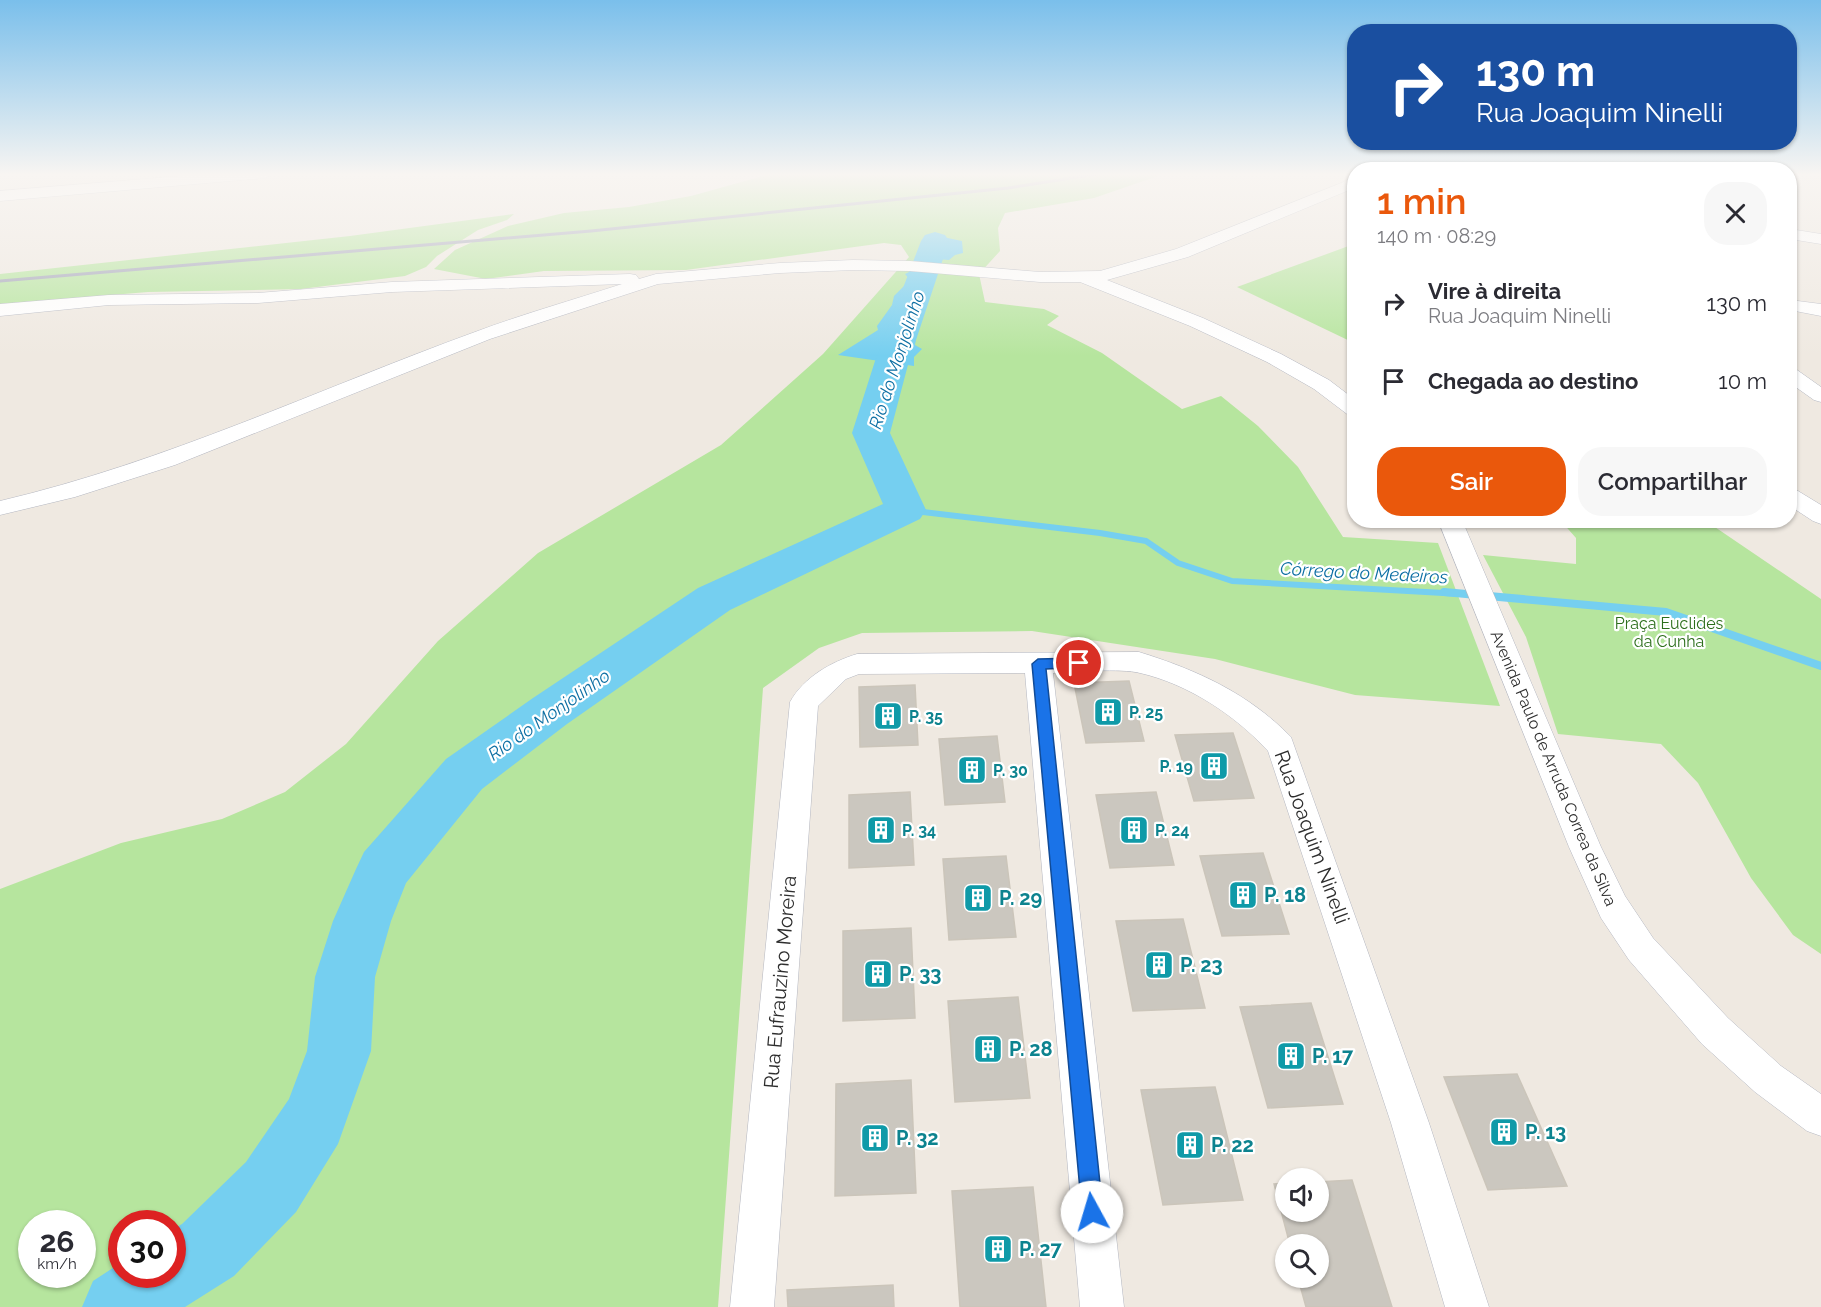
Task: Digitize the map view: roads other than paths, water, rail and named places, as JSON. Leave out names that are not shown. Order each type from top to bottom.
[{"type":"street","points":[[0,310],[109,300],[291,297],[392,287],[580,279],[656,279],[780,268],[910,266],[1040,277],[1101,276],[1182,253],[1229,234]]},
{"type":"street","points":[[1797,235],[1821,239]]},
{"type":"street","points":[[1082,276],[1232,337],[1334,390],[1347,403]]},
{"type":"street","points":[[0,508],[67,492],[167,460],[483,335],[656,279]]},
{"type":"street","points":[[1797,306],[1821,310]]},
{"type":"street","points":[[1797,379],[1821,396]]},
{"type":"street","points":[[1334,390],[1347,389]]},
{"type":"street","points":[[1797,501],[1821,516]]},
{"type":"street","name":"Avenida Paulo de Arruda Correa da Silva","points":[[1454,528],[1590,857],[1613,907],[1641,949],[1715,1031],[1768,1079],[1821,1117]]},
{"type":"street","name":"Rua Joaquim Ninelli","points":[[836,672],[857,664],[1139,662],[1182,676],[1234,703],[1269,732],[1281,745],[1406,1112],[1467,1307]]},
{"type":"street","points":[[1038,664],[1102,1307]]},
{"type":"street","name":"Rua Eufrauzino Moreira","points":[[752,1307],[804,702],[836,672]]},
{"type":"water","points":[[943,237],[962,241],[963,253],[949,260],[935,259],[936,253],[929,247],[929,239]]},
{"type":"water","points":[[917,268],[934,269],[935,278],[929,281],[931,285],[923,292],[918,307],[915,309],[917,312],[907,330],[911,337],[916,338],[915,345],[922,349],[914,357],[914,366],[838,355],[878,330],[877,326],[892,305],[894,296],[910,280],[905,274]]},
{"type":"waterway","name":"Rio do Monjolinho","points":[[186,1263],[208,1250],[271,1187],[314,1120],[339,1051],[345,977],[362,921],[384,869],[464,774],[550,711],[714,599],[906,510],[871,433],[892,361],[935,241]]},
{"type":"waterway","name":"Córrego do Medeiros","points":[[906,510],[1100,533],[1146,541],[1178,563],[1232,581],[1461,594]]},
{"type":"waterway","name":"Córrego do Medeiros","points":[[1444,592],[1666,612],[1821,666]]},
{"type":"waterway","name":"Rio do Monjolinho","points":[[119,1307],[148,1288]]},
{"type":"railway","points":[[0,281],[556,234]]},
{"type":"place","name":"P. 25","points":[[1108,712]]},
{"type":"place","name":"P. 35","points":[[888,716]]},
{"type":"place","name":"P. 19","points":[[1214,766]]},
{"type":"place","name":"P. 30","points":[[972,770]]},
{"type":"place","name":"P. 34","points":[[881,830]]},
{"type":"place","name":"P. 24","points":[[1134,830]]},
{"type":"place","name":"P. 18","points":[[1243,895]]},
{"type":"place","name":"P. 29","points":[[978,898]]},
{"type":"place","name":"P. 23","points":[[1159,965]]},
{"type":"place","name":"P. 33","points":[[878,974]]},
{"type":"place","name":"P. 28","points":[[988,1049]]},
{"type":"place","name":"P. 17","points":[[1291,1056]]},
{"type":"place","name":"P. 13","points":[[1504,1132]]},
{"type":"place","name":"P. 32","points":[[875,1138]]},
{"type":"place","name":"P. 22","points":[[1190,1145]]},
{"type":"place","name":"P. 27","points":[[998,1249]]},
{"type":"park label","name":"Praça Euclides da Cunha","points":[[1669,632]]}]
